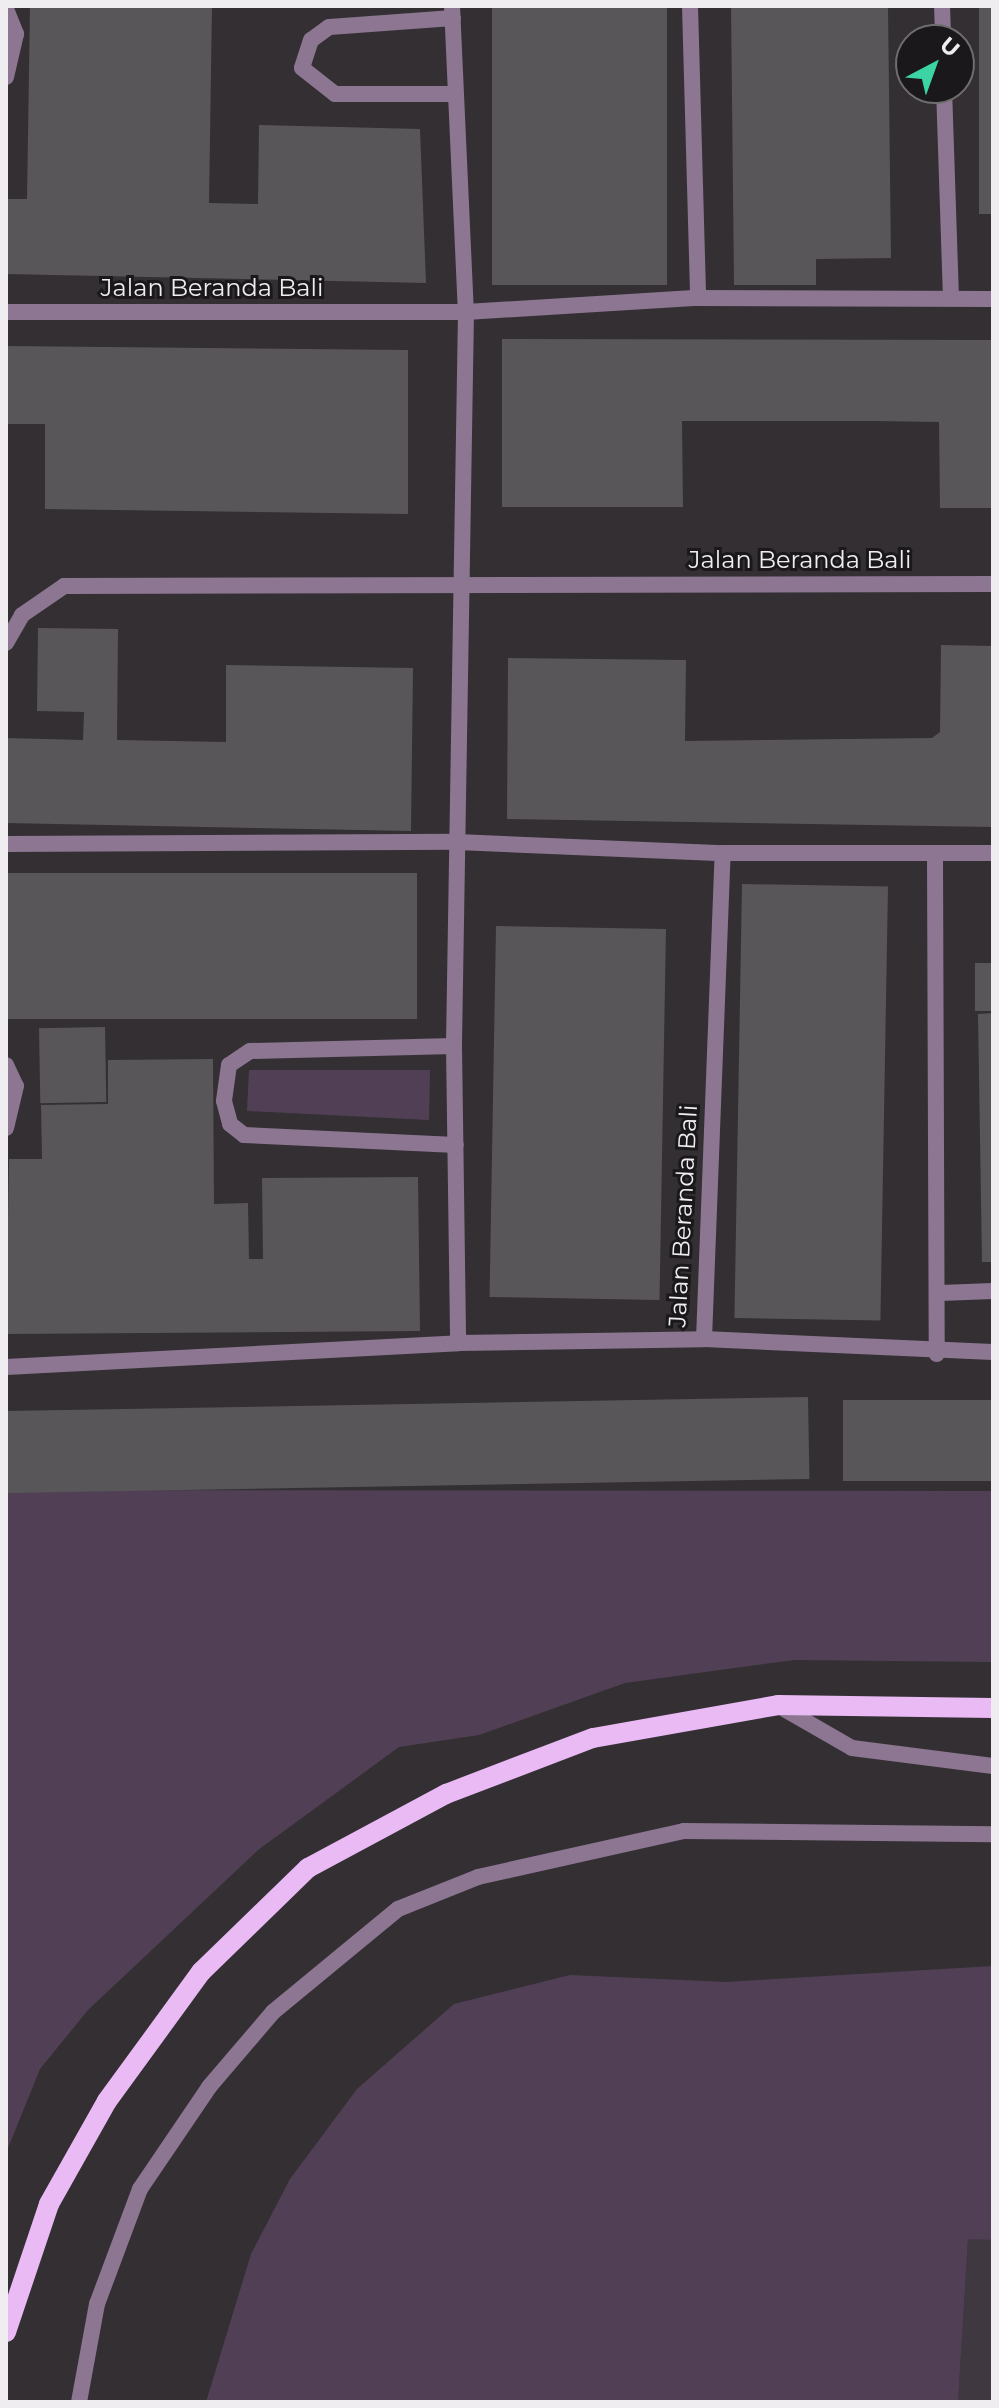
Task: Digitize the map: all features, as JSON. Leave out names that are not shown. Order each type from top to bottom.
[{"type":"main road","points":[[6,2332],[49,2204],[107,2101],[201,1972],[308,1868],[446,1794],[593,1738],[778,1705],[993,1708]]},
{"type":"street","points":[[690,6],[698,298]]},
{"type":"street","points":[[6,9],[16,34],[6,77]]},
{"type":"street","points":[[455,94],[335,94],[302,68],[311,40],[329,27],[453,12],[466,312],[454,1046],[458,1343]]},
{"type":"street","points":[[945,104],[951,298]]},
{"type":"street","name":"Jalan Beranda Bali","points":[[6,312],[466,312],[698,298],[993,299]]},
{"type":"street","name":"Jalan Beranda Bali","points":[[6,643],[22,615],[64,586],[993,584]]},
{"type":"street","points":[[6,844],[457,842],[723,853],[935,856],[993,853]]},
{"type":"street","name":"Jalan Beranda Bali","points":[[6,1367],[458,1343],[704,1339],[723,853]]},
{"type":"street","points":[[935,856],[940,1293],[937,1354]]},
{"type":"street","points":[[454,1046],[250,1051],[229,1065],[224,1101],[230,1124],[244,1135],[456,1145]]},
{"type":"street","points":[[6,1065],[16,1086],[6,1128]]},
{"type":"street","points":[[940,1293],[993,1291]]},
{"type":"street","points":[[704,1339],[937,1354],[993,1352]]},
{"type":"street","points":[[778,1705],[852,1748],[993,1766]]},
{"type":"street","points":[[79,2402],[97,2304],[140,2189],[209,2087],[273,2012],[398,1909],[478,1877],[684,1831],[993,1834]]},
{"type":"shaded area","points":[[249,1070],[430,1070],[429,1120],[247,1111]]},
{"type":"shaded area","points":[[6,1490],[993,1491],[993,1662],[794,1660],[625,1683],[479,1735],[399,1747],[258,1850],[88,2010],[40,2069],[6,2153]]},
{"type":"shaded area","points":[[993,1966],[993,2240],[968,2239],[958,2402],[206,2402],[251,2254],[290,2179],[357,2089],[454,2004],[570,1975],[726,1982]]},
{"type":"shaded area","points":[[968,2238],[993,2240],[993,2402],[958,2402]]},
{"type":"building","points":[[30,6],[212,6],[209,203],[258,204],[259,125],[420,129],[426,283],[6,274],[6,199],[27,199]]},
{"type":"building","points":[[492,6],[667,6],[667,285],[492,285]]},
{"type":"building","points":[[731,6],[888,6],[891,258],[816,259],[816,285],[734,285]]},
{"type":"building","points":[[979,6],[993,6],[993,214],[979,214]]},
{"type":"building","points":[[502,339],[993,340],[993,508],[940,508],[939,422],[872,421],[682,421],[683,507],[502,507]]},
{"type":"building","points":[[6,346],[408,350],[408,514],[45,509],[45,424],[6,424]]},
{"type":"building","points":[[38,628],[118,629],[117,740],[226,742],[226,665],[413,668],[411,831],[6,823],[6,738],[83,740],[84,712],[37,711]]},
{"type":"building","points":[[941,645],[993,646],[993,827],[507,819],[508,658],[686,660],[685,741],[932,738],[940,732]]},
{"type":"building","points":[[6,873],[417,873],[417,1019],[6,1019]]},
{"type":"building","points":[[742,884],[888,887],[880,1320],[734,1318]]},
{"type":"building","points":[[496,926],[666,929],[659,1300],[490,1297]]},
{"type":"building","points":[[975,963],[993,963],[993,1011],[975,1011]]},
{"type":"building","points":[[993,1013],[993,1262],[982,1262],[978,1014]]},
{"type":"building","points":[[105,1027],[106,1102],[40,1103],[39,1028]]},
{"type":"building","points":[[213,1059],[214,1204],[248,1203],[249,1259],[263,1259],[262,1178],[418,1177],[420,1331],[6,1334],[9,1159],[42,1159],[41,1105],[108,1104],[108,1060]]},
{"type":"building","points":[[808,1397],[809,1479],[8,1493],[6,1411]]},
{"type":"building","points":[[843,1400],[993,1400],[993,1481],[843,1481]]}]
